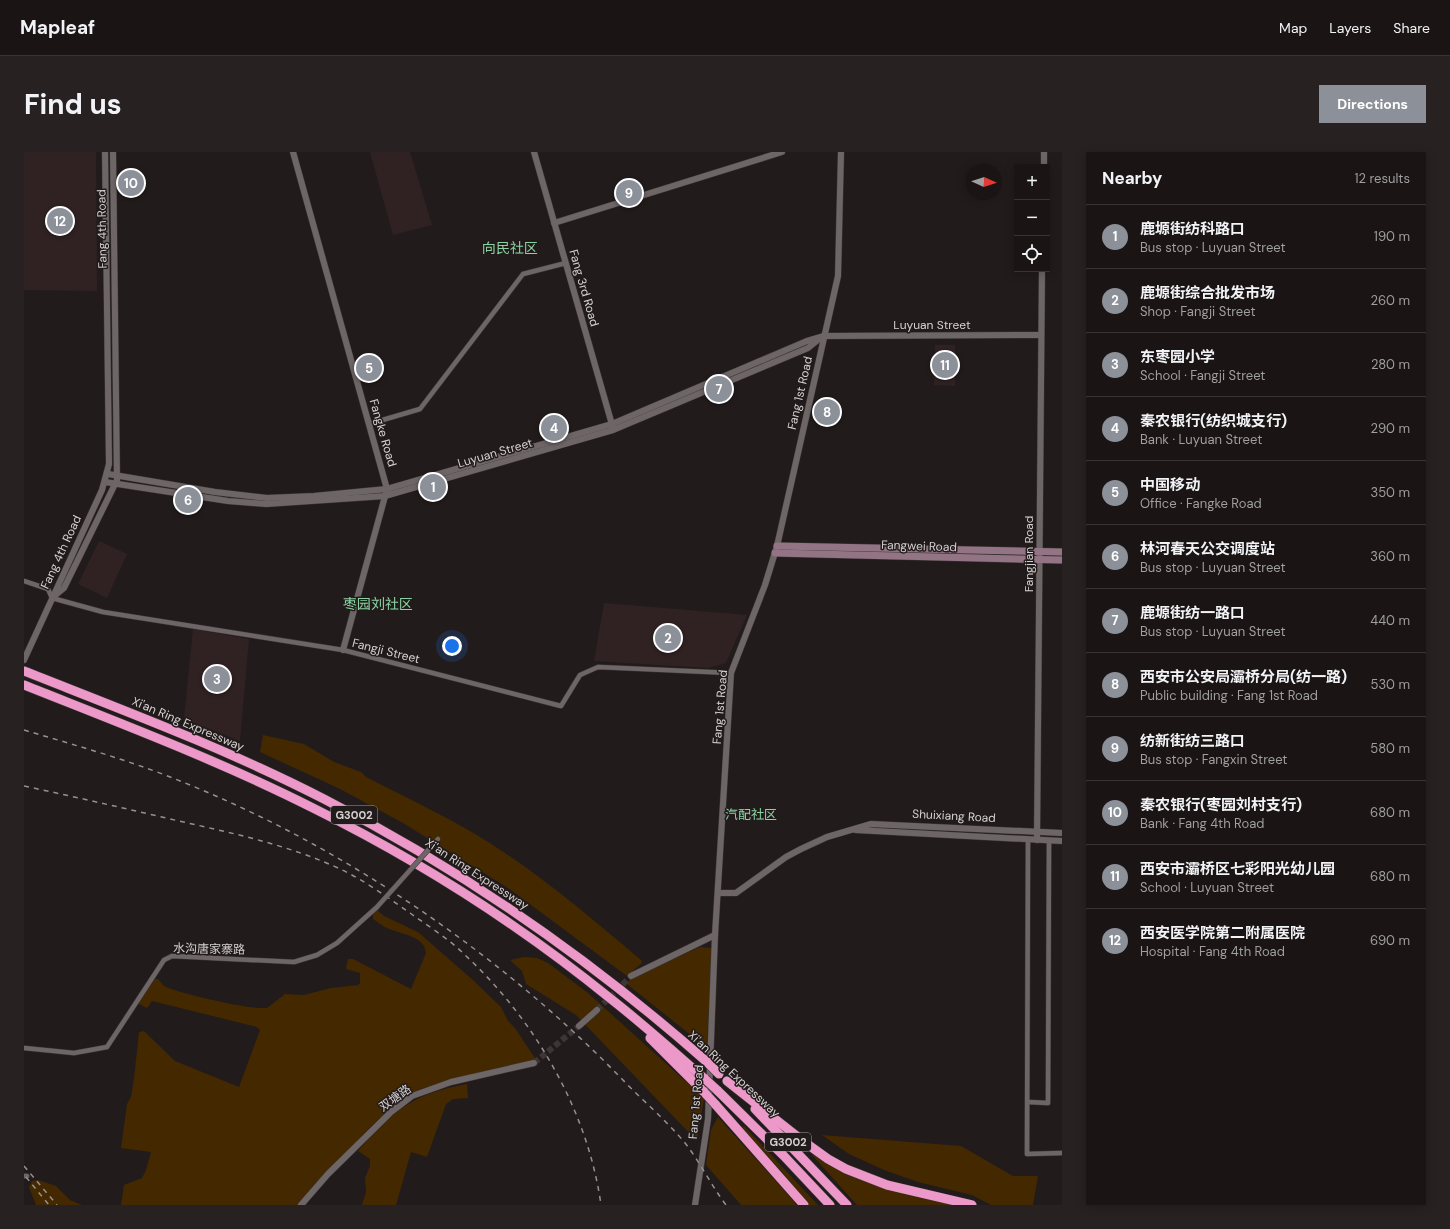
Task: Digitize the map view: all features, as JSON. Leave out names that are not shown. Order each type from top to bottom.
[{"type":"highway","name":"Xi'an Ring Expressway","points":[[24,671],[139,716],[265,770],[324,799],[406,843],[512,910],[559,942],[654,1016],[707,1062],[794,1147],[847,1205]]},
{"type":"highway","name":"Xi'an Ring Expressway","points":[[24,685],[208,759],[273,788],[335,819],[404,857],[474,900],[539,944],[611,998],[717,1090],[783,1155],[830,1205]]},
{"type":"highway","points":[[611,998],[704,1092],[762,1155],[804,1205]]},
{"type":"highway","points":[[727,1082],[811,1147],[846,1169],[887,1185],[972,1205]]},
{"type":"main road","name":"Fangwei Road","points":[[776,549],[1062,552]]},
{"type":"main road","name":"Fangwei Road","points":[[776,549],[1062,560]]},
{"type":"street","name":"Fang 4th Road","points":[[52,598],[108,474],[110,415],[105,152]]},
{"type":"street","name":"Fang 4th Road","points":[[52,598],[64,588],[116,484],[118,476],[112,152]]},
{"type":"street","name":"Fangke Road","points":[[294,152],[369,424],[386,492]]},
{"type":"street","name":"Fang 3rd Road","points":[[534,152],[612,427]]},
{"type":"street","points":[[554,222],[782,152]]},
{"type":"street","name":"Fang 1st Road","points":[[695,1205],[708,1119],[715,935],[731,673],[765,585],[776,549],[839,267],[841,152]]},
{"type":"street","points":[[1044,152],[1044,164]]},
{"type":"street","points":[[369,424],[420,409],[523,274],[566,263]]},
{"type":"street","name":"Fangjian Road","points":[[1037,840],[1042,272]]},
{"type":"street","name":"Luyuan Street","points":[[105,482],[228,501],[266,504],[386,492],[612,427],[806,341],[824,336],[1041,335]]},
{"type":"street","name":"Luyuan Street","points":[[108,474],[209,491],[267,498],[386,492]]},
{"type":"street","points":[[343,650],[386,492]]},
{"type":"street","name":"Fangji Street","points":[[24,582],[48,589],[52,598],[103,612],[343,650],[561,706],[580,675],[598,667],[731,673]]},
{"type":"street","points":[[24,660],[52,598]]},
{"type":"street","name":"Shuixiang Road","points":[[718,893],[736,893],[793,853],[817,841],[878,823],[1062,833]]},
{"type":"street","name":"Shuixiang Road","points":[[847,831],[870,830],[1062,841]]},
{"type":"street","name":"水沟唐家寨路","points":[[24,1048],[74,1053],[107,1047],[164,960],[172,956],[294,962],[316,955],[337,943],[377,907],[438,839]]},
{"type":"street","points":[[1028,839],[1027,1154],[1062,1153]]},
{"type":"street","points":[[1028,1102],[1048,1103],[1049,841]]},
{"type":"street","points":[[631,976],[715,935]]},
{"type":"street","points":[[580,1026],[597,1010]]},
{"type":"street","name":"双塘路","points":[[301,1205],[328,1174],[391,1112],[412,1096],[451,1082],[534,1063]]},
{"type":"shaded area","points":[[24,152],[96,152],[97,291],[24,290]]},
{"type":"shaded area","points":[[370,152],[410,152],[432,225],[393,235]]},
{"type":"shaded area","points":[[935,345],[955,345],[955,386],[934,385]]},
{"type":"shaded area","points":[[99,541],[127,554],[107,598],[78,584]]},
{"type":"shaded area","points":[[604,603],[747,615],[726,663],[708,668],[594,661]]},
{"type":"shaded area","points":[[193,629],[249,639],[240,741],[184,719]]},
{"type":"shaded area","points":[[263,735],[304,744],[334,762],[361,772],[366,777],[437,813],[488,842],[523,865],[558,891],[641,960],[642,963],[627,976],[508,888],[403,823],[340,789],[260,752]]},
{"type":"shaded area","points":[[377,910],[384,916],[418,932],[474,981],[501,1007],[508,1021],[515,1028],[537,1061],[510,1070],[435,1085],[421,1089],[406,1096],[374,1123],[301,1205],[121,1205],[124,1185],[142,1178],[151,1152],[121,1148],[127,1104],[131,1097],[134,1078],[139,1032],[144,1031],[175,1061],[239,1087],[260,1030],[257,1027],[152,1001],[147,1008],[139,1004],[155,979],[158,979],[164,986],[197,996],[241,1006],[267,1008],[285,994],[304,995],[331,988],[358,985],[360,983],[360,973],[346,969],[348,959],[353,959],[411,989],[426,953],[425,948],[414,938],[389,929],[373,919],[373,912]]},
{"type":"shaded area","points":[[700,947],[712,948],[707,1048],[627,984],[630,979]]},
{"type":"shaded area","points":[[524,957],[537,958],[548,963],[588,993],[704,1098],[697,1141],[576,1015],[526,984],[522,971],[510,960]]},
{"type":"shaded area","points":[[467,1084],[468,1098],[453,1099],[446,1104],[427,1157],[411,1152],[396,1205],[362,1205],[366,1192],[365,1178],[370,1166],[370,1159],[358,1151],[382,1125],[405,1106],[432,1093]]},
{"type":"shaded area","points":[[718,1117],[796,1205],[741,1205],[706,1165],[711,1130]]},
{"type":"shaded area","points":[[744,1126],[818,1205],[808,1205],[783,1173],[742,1128]]},
{"type":"shaded area","points":[[822,1135],[961,1146],[1013,1176],[1038,1176],[1033,1205],[991,1205],[972,1195],[918,1182],[884,1170],[849,1154]]},
{"type":"shaded area","points":[[815,1154],[832,1165],[961,1205],[857,1205],[812,1155]]},
{"type":"shaded area","points":[[38,1180],[56,1186],[70,1200],[82,1205],[36,1205],[29,1187],[32,1181]]},
{"type":"tunnel","points":[[597,1010],[631,976]]},
{"type":"tunnel","points":[[534,1063],[579,1026]]},
{"type":"railway","points":[[24,730],[147,768],[228,801],[290,832],[350,865],[409,902],[466,943],[520,985],[572,1031],[678,1135],[701,1166],[726,1205]]},
{"type":"railway","points":[[24,786],[219,830],[260,840],[300,853],[338,868],[357,878],[438,933],[459,949],[514,1008],[554,1069],[571,1102],[584,1135],[594,1170],[601,1205]]},
{"type":"railway","points":[[24,1166],[57,1205]]},
{"type":"railway","points":[[26,1177],[49,1205]]},
{"type":"place","name":"秦农银行(枣园刘村支行)","points":[[131,183]]},
{"type":"place","name":"纺新街纺三路口","points":[[629,193]]},
{"type":"place","name":"西安医学院第二附属医院","points":[[60,221]]},
{"type":"place","name":"西安市灞桥区七彩阳光幼儿园","points":[[945,365]]},
{"type":"place","name":"中国移动","points":[[369,368]]},
{"type":"place","name":"鹿塬街纺一路口","points":[[719,389]]},
{"type":"place","name":"西安市公安局灞桥分局(纺一路)","points":[[827,412]]},
{"type":"place","name":"秦农银行(纺织城支行)","points":[[554,428]]},
{"type":"place","name":"鹿塬街纺科路口","points":[[433,487]]},
{"type":"place","name":"林河春天公交调度站","points":[[188,500]]},
{"type":"place","name":"鹿塬街综合批发市场","points":[[668,638]]},
{"type":"place","name":"东枣园小学","points":[[217,679]]},
{"type":"district","name":"向民社区","points":[[510,248]]},
{"type":"district","name":"枣园刘社区","points":[[378,604]]},
{"type":"district","name":"汽配社区","points":[[751,814]]}]
